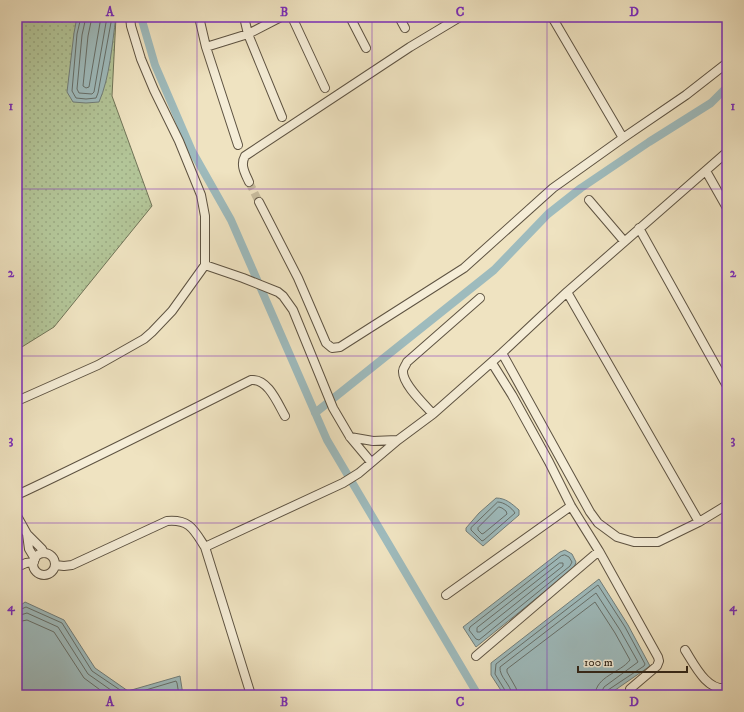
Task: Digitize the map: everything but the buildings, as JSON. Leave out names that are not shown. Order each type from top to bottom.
[{"type":"street","points":[[17,401],[98,365],[144,339],[172,311],[205,265],[205,216],[201,195],[179,141],[154,90],[144,65],[131,26],[130,17]]},
{"type":"street","points":[[199,17],[206,47],[238,145]]},
{"type":"street","points":[[244,17],[248,34],[282,117]]},
{"type":"street","points":[[206,47],[248,34],[281,17]]},
{"type":"street","points":[[292,17],[325,88]]},
{"type":"street","points":[[350,17],[366,48]]},
{"type":"street","points":[[399,17],[405,28]]},
{"type":"street","points":[[249,182],[242,166],[245,156],[410,47],[460,17]]},
{"type":"street","points":[[552,17],[623,138]]},
{"type":"street","points":[[259,202],[298,278],[326,343],[332,348],[340,347],[464,268],[553,188],[692,91],[727,63]]},
{"type":"street","points":[[204,547],[343,483],[359,473],[398,440],[433,414],[624,241],[727,152]]},
{"type":"street","points":[[706,171],[727,208]]},
{"type":"street","points":[[589,200],[624,241]]},
{"type":"street","points":[[639,228],[727,386]]},
{"type":"street","points":[[205,265],[243,278],[278,292],[283,296],[292,310],[333,408],[350,437],[371,462]]},
{"type":"street","points":[[567,292],[699,522]]},
{"type":"street","points":[[433,414],[413,391],[404,377],[403,369],[407,362],[480,298]]},
{"type":"street","points":[[502,353],[590,512],[598,523],[608,531],[625,540],[634,542],[658,542],[699,522],[727,505]]},
{"type":"street","points":[[492,362],[546,455],[571,506],[599,551],[659,661],[657,666],[630,689],[631,695]]},
{"type":"street","points":[[17,495],[85,463],[110,449],[144,434],[251,380],[264,385],[269,390],[284,416]]},
{"type":"street","points":[[350,437],[373,441],[398,440]]},
{"type":"street","points":[[446,595],[571,506]]},
{"type":"street","points":[[17,516],[27,534],[44,553],[53,558],[55,565],[49,574],[43,575],[35,569],[34,561],[29,549],[27,534]]},
{"type":"street","points":[[55,565],[72,565],[167,521],[176,520],[188,524],[193,529],[204,547],[251,695]]},
{"type":"street","points":[[476,656],[599,551]]},
{"type":"street","points":[[17,567],[34,561],[40,554],[44,553]]},
{"type":"street","points":[[685,650],[704,679],[713,686],[727,688]]},
{"type":"green space","points":[[17,17],[116,17],[112,96],[152,206],[54,327],[17,350]]},
{"type":"water","points":[[77,17],[116,17],[106,82],[99,102],[73,102],[67,92]]},
{"type":"water","points":[[496,498],[506,500],[519,510],[519,515],[483,546],[466,531],[466,528],[479,513]]},
{"type":"water","points":[[565,550],[572,554],[576,562],[574,568],[476,647],[463,627],[560,552]]},
{"type":"water","points":[[599,579],[628,625],[650,666],[608,695],[504,695],[491,675],[491,663]]},
{"type":"water","points":[[25,602],[64,620],[95,668],[128,691],[180,676],[183,695],[17,695],[17,608]]},
{"type":"waterway","points":[[141,17],[155,65],[192,151],[231,220],[327,440],[478,695]]},
{"type":"waterway","points":[[315,413],[494,270],[548,214],[581,188],[649,142],[711,103],[727,87]]},
{"type":"tunnel","points":[[249,182],[259,202]]}]
